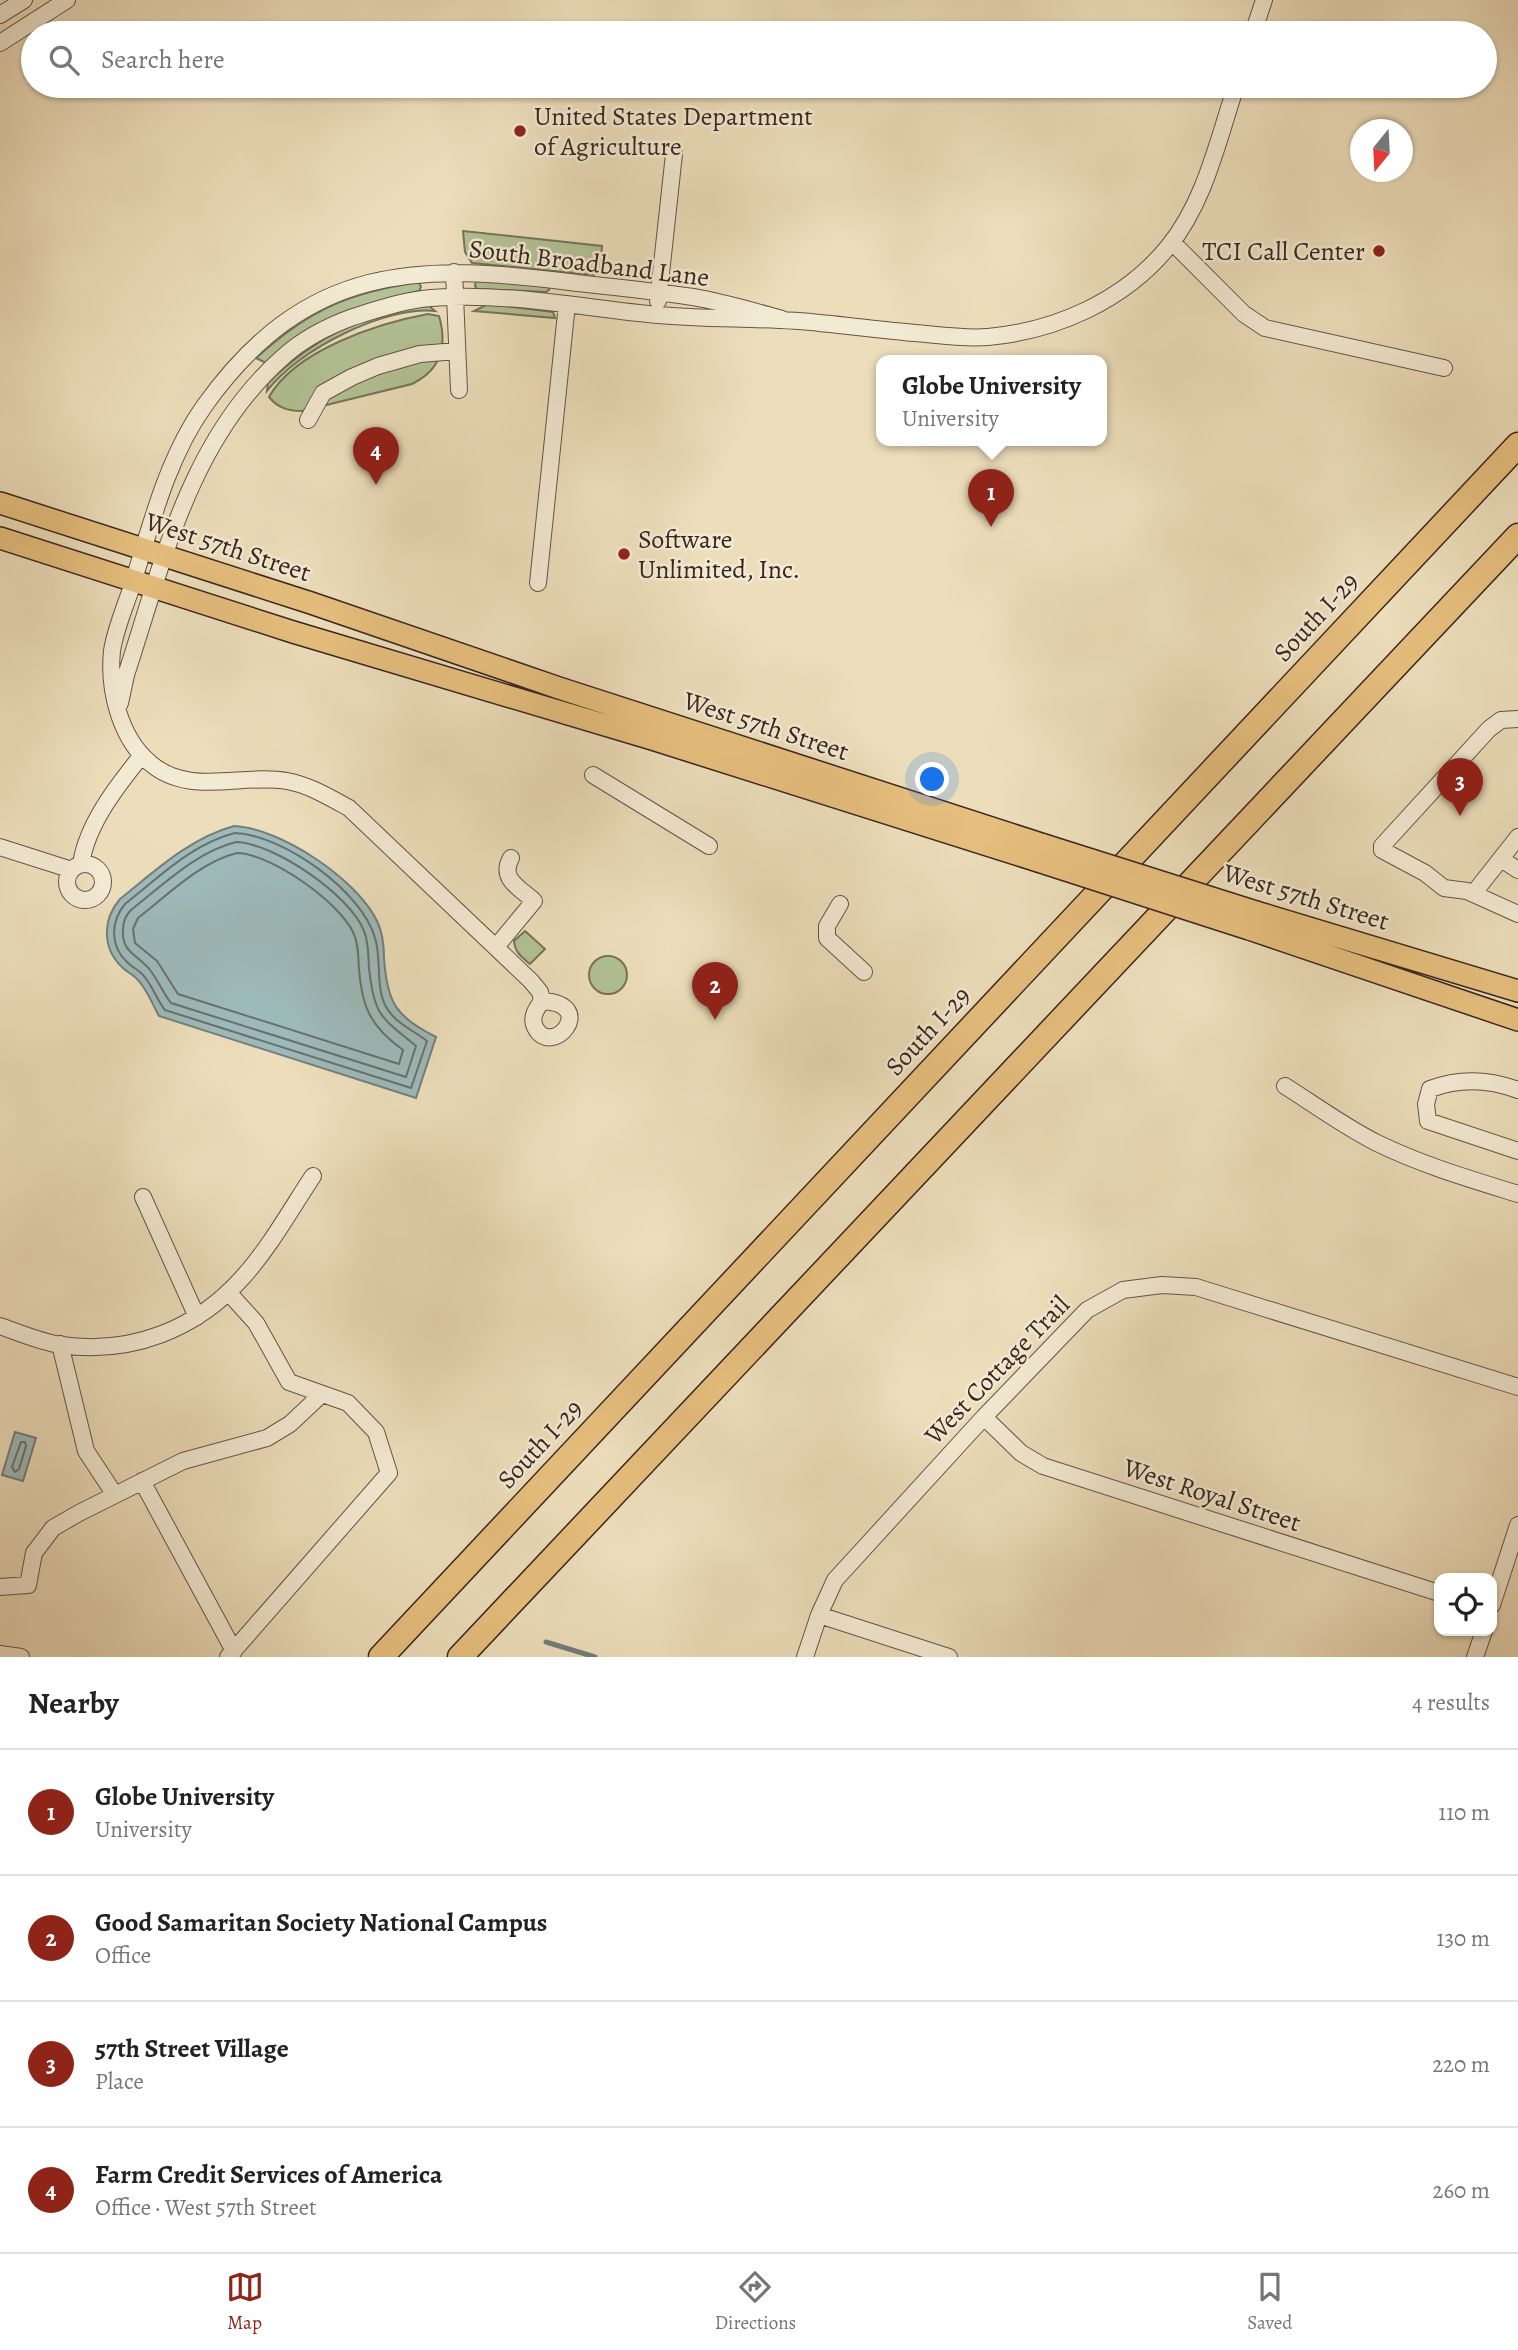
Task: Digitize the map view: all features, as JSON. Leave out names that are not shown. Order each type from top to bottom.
[{"type":"highway","name":"South I-29","points":[[381,1657],[1518,445]]},
{"type":"highway","points":[[460,1657],[1518,536]]},
{"type":"main road","name":"West 57th Street","points":[[0,503],[143,548],[1041,853]]},
{"type":"main road","name":"West 57th Street","points":[[0,538],[333,644],[1041,853],[1253,920],[1518,991]]},
{"type":"main road","name":"West 57th Street","points":[[1253,920],[1518,1020]]},
{"type":"street","points":[[0,15],[24,0]]},
{"type":"street","points":[[34,21],[67,0]]},
{"type":"street","points":[[1257,21],[1264,0]]},
{"type":"street","points":[[0,43],[21,30]]},
{"type":"street","name":"South Broadband Lane","points":[[119,707],[126,675],[180,511],[210,446],[227,418],[284,355],[310,337],[367,312],[428,298],[454,297],[508,298],[720,319],[782,319],[940,336],[986,337],[1031,330],[1073,317],[1109,298],[1139,276],[1172,242],[1186,222],[1199,194],[1232,98]]},
{"type":"street","points":[[656,314],[674,154]]},
{"type":"street","points":[[1172,242],[1244,314],[1265,328],[1444,368]]},
{"type":"street","points":[[454,272],[458,390]]},
{"type":"street","name":"South Broadband Lane","points":[[142,755],[124,730],[111,675],[113,648],[143,548],[171,470],[193,424],[246,354],[284,322],[339,292],[403,275],[454,272],[503,273],[694,298],[782,319]]},
{"type":"street","points":[[538,583],[567,304]]},
{"type":"street","points":[[308,420],[323,393],[352,377],[420,354],[457,351]]},
{"type":"street","points":[[1518,719],[1501,720],[1489,729],[1382,846],[1385,853],[1425,873],[1444,888],[1473,894],[1518,914]]},
{"type":"street","points":[[0,847],[76,867],[83,847],[103,810],[142,755],[153,766],[188,781],[286,781],[349,808],[531,981],[540,992],[542,1000]]},
{"type":"street","points":[[593,775],[709,846]]},
{"type":"street","points":[[1473,894],[1518,837]]},
{"type":"street","points":[[496,947],[534,901],[507,877],[506,867],[511,858]]},
{"type":"street","points":[[1501,859],[1518,870]]},
{"type":"street","points":[[840,904],[827,926],[827,938],[864,972]]},
{"type":"street","points":[[1518,1090],[1501,1084],[1476,1081],[1446,1083],[1430,1090],[1426,1104],[1428,1121],[1518,1151]]},
{"type":"street","points":[[1285,1086],[1384,1146],[1446,1171],[1518,1194]]},
{"type":"street","points":[[0,1326],[60,1344],[95,1347],[136,1343],[177,1328],[211,1309],[244,1276],[313,1176]]},
{"type":"street","points":[[143,1197],[197,1317]]},
{"type":"street","name":"West Cottage Trail","points":[[806,1657],[819,1615],[835,1580],[984,1417],[1087,1310],[1123,1290],[1162,1285],[1196,1287],[1518,1387]]},
{"type":"street","points":[[142,1481],[231,1654],[389,1474],[376,1432],[348,1403],[289,1382],[256,1323],[228,1292]]},
{"type":"street","points":[[60,1344],[86,1451],[115,1495]]},
{"type":"street","points":[[0,1587],[27,1585],[34,1553],[53,1528],[183,1461],[267,1438],[290,1424],[323,1394]]},
{"type":"street","name":"West Royal Street","points":[[984,1417],[1021,1453],[1043,1466],[1434,1591]]},
{"type":"street","points":[[1497,1590],[1518,1525]]},
{"type":"street","points":[[819,1615],[949,1657]]},
{"type":"street","points":[[1475,1657],[1482,1636]]},
{"type":"street","points":[[0,1654],[21,1657]]},
{"type":"green space","points":[[463,231],[602,246],[600,265],[594,275],[472,263],[465,252]]},
{"type":"green space","points":[[476,279],[549,286],[549,290],[477,289]]},
{"type":"green space","points":[[419,282],[419,291],[338,317],[301,337],[266,363],[256,358],[294,327],[331,306],[371,292]]},
{"type":"green space","points":[[488,304],[553,312],[555,318],[474,311]]},
{"type":"green space","points":[[429,306],[435,311],[414,311],[368,323],[320,346],[299,360],[267,391],[268,383],[285,367],[342,330],[384,314]]},
{"type":"green space","points":[[428,314],[439,316],[443,338],[440,356],[430,372],[412,384],[302,411],[284,408],[269,397],[281,380],[318,352],[386,324]]},
{"type":"green space","points":[[525,931],[545,949],[530,964],[517,952],[514,941]]},
{"type":"green space","points":[[608,956],[621,962],[627,975],[621,988],[608,994],[595,988],[589,975],[595,962]]},
{"type":"water","points":[[234,826],[253,829],[294,846],[335,873],[367,905],[382,935],[385,973],[396,1007],[411,1023],[436,1037],[416,1098],[159,1016],[140,982],[116,960],[111,952],[107,934],[110,916],[120,899],[188,847]]},
{"type":"water","points":[[15,1432],[36,1438],[23,1481],[2,1475]]},
{"type":"waterway","points":[[546,1642],[595,1657]]},
{"type":"place","name":"United States Department of Agriculture","points":[[520,131]]},
{"type":"place","name":"TCI Call Center","points":[[1379,251]]},
{"type":"place","name":"Farm Credit Services of America","points":[[376,485]]},
{"type":"place","name":"Globe University","points":[[991,527]]},
{"type":"place","name":"Software Unlimited, Inc.","points":[[624,554]]},
{"type":"place","name":"57th Street Village","points":[[1460,816]]},
{"type":"place","name":"Good Samaritan Society National Campus","points":[[715,1020]]}]
